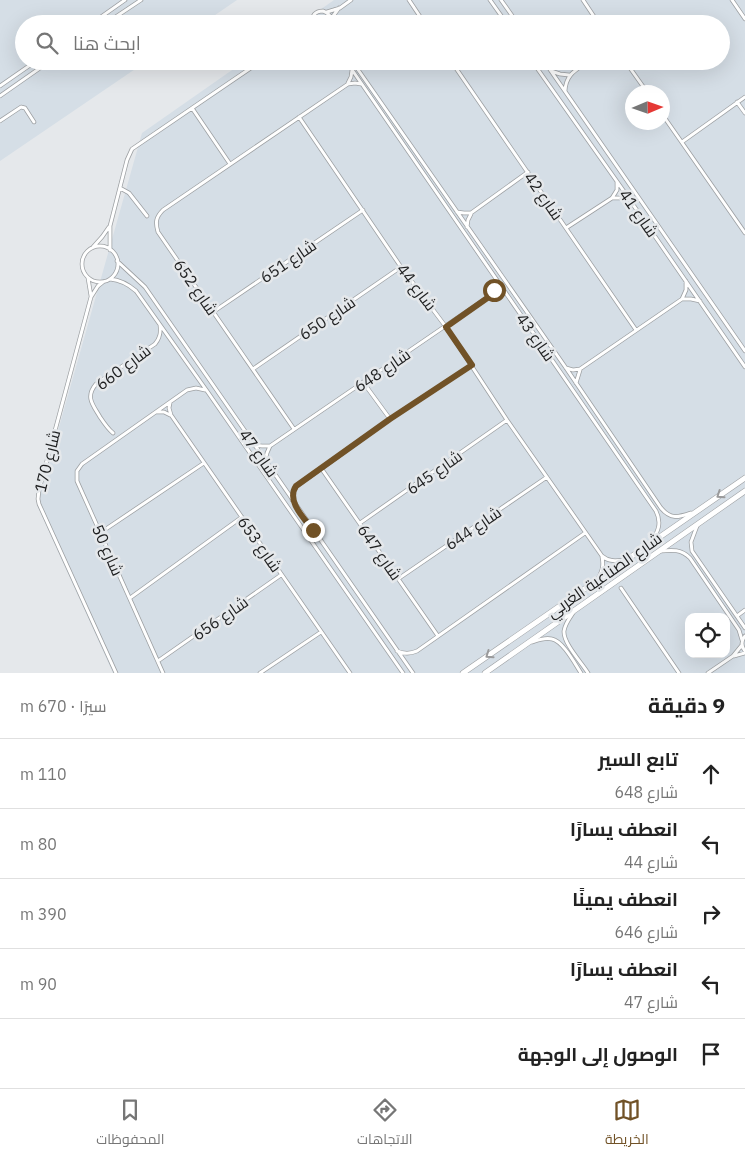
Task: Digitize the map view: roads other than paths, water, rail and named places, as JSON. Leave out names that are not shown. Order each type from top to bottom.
[{"type":"main road","name":"شارع الصناعية الغربي","points":[[463,673],[745,478]]},
{"type":"main road","name":"شارع الصناعية الغربي","points":[[485,673],[745,491]]},
{"type":"street","points":[[104,15],[125,0]]},
{"type":"street","points":[[116,7],[120,14],[140,0]]},
{"type":"street","points":[[314,15],[319,11],[326,12],[340,8],[351,0]]},
{"type":"street","points":[[409,0],[419,15]]},
{"type":"street","points":[[490,0],[501,15]]},
{"type":"street","points":[[501,0],[512,15]]},
{"type":"street","points":[[583,0],[593,15]]},
{"type":"street","points":[[732,0],[745,19]]},
{"type":"street","points":[[336,15],[340,8]]},
{"type":"street","points":[[326,12],[330,15]]},
{"type":"street","points":[[0,86],[23,70]]},
{"type":"street","points":[[0,96],[37,70]]},
{"type":"street","points":[[110,250],[110,226],[127,160],[132,149],[248,70]]},
{"type":"street","points":[[348,84],[352,70]]},
{"type":"street","name":"شارع 43","points":[[352,70],[656,511],[660,524],[651,543]]},
{"type":"street","name":"شارع 43","points":[[358,70],[665,512],[675,517],[694,512]]},
{"type":"street","name":"شارع 42","points":[[457,70],[636,330]]},
{"type":"street","name":"شارع 41","points":[[538,70],[745,367]]},
{"type":"street","points":[[565,92],[566,83],[570,75],[577,70]]},
{"type":"street","points":[[632,70],[642,85]]},
{"type":"street","points":[[551,71],[570,75]]},
{"type":"street","name":"شارع 41","points":[[551,71],[745,351]]},
{"type":"street","points":[[348,84],[362,84]]},
{"type":"street","name":"شارع 652","points":[[294,429],[158,232],[156,218],[163,210],[348,84]]},
{"type":"street","points":[[682,142],[745,97]]},
{"type":"street","points":[[737,102],[745,113]]},
{"type":"street","points":[[0,121],[21,107],[25,108],[34,122]]},
{"type":"street","points":[[192,108],[230,164]]},
{"type":"street","name":"شارع 44","points":[[299,117],[401,267],[446,327],[507,420],[602,556]]},
{"type":"street","points":[[670,125],[745,233]]},
{"type":"street","points":[[467,227],[471,213],[528,172]]},
{"type":"street","points":[[566,228],[612,198],[617,190],[617,181]]},
{"type":"street","points":[[120,188],[129,193],[147,216]]},
{"type":"street","points":[[612,198],[622,198],[631,201]]},
{"type":"street","name":"شارع 651","points":[[213,312],[363,210]]},
{"type":"street","points":[[457,212],[471,213]]},
{"type":"street","points":[[93,247],[102,246],[110,250],[116,257],[117,269],[110,279],[103,282],[97,282],[88,277],[83,270],[82,261],[86,252],[102,238],[110,226]]},
{"type":"street","name":"شارع 47","points":[[117,261],[144,287],[412,673]]},
{"type":"street","name":"شارع 650","points":[[252,369],[401,267]]},
{"type":"street","name":"شارع 170","points":[[88,277],[91,297]]},
{"type":"street","name":"شارع 47","points":[[110,279],[130,286],[160,324],[403,673]]},
{"type":"street","points":[[493,294],[496,286],[495,279]]},
{"type":"street","points":[[566,368],[580,369],[682,299],[686,290],[686,280]]},
{"type":"street","name":"شارع 170","points":[[103,282],[91,297],[41,480],[38,499],[116,673]]},
{"type":"street","points":[[493,294],[505,293]]},
{"type":"street","name":"شارع 648","points":[[270,446],[493,294]]},
{"type":"street","points":[[682,299],[700,302]]},
{"type":"street","name":"شارع 660","points":[[113,433],[92,404],[91,392],[96,384],[158,341],[160,324]]},
{"type":"street","points":[[292,501],[292,495],[296,486],[390,419],[472,365]]},
{"type":"street","points":[[576,384],[580,369]]},
{"type":"street","points":[[363,382],[390,419]]},
{"type":"street","name":"شارع 50","points":[[163,673],[77,481],[77,471],[82,464],[192,388],[201,388],[207,391]]},
{"type":"street","points":[[170,402],[171,415]]},
{"type":"street","points":[[156,412],[164,412],[171,415]]},
{"type":"street","name":"شارع 653","points":[[171,415],[350,673]]},
{"type":"street","name":"شارع 645","points":[[360,523],[507,420]]},
{"type":"street","points":[[113,433],[124,434]]},
{"type":"street","points":[[113,433],[115,442]]},
{"type":"street","points":[[253,444],[270,446],[265,462]]},
{"type":"street","points":[[100,533],[204,463]]},
{"type":"street","name":"شارع 647","points":[[321,468],[438,636]]},
{"type":"street","name":"شارع 644","points":[[398,579],[547,477]]},
{"type":"street","points":[[130,598],[242,517]]},
{"type":"street","points":[[698,524],[692,538],[692,551],[745,628]]},
{"type":"street","points":[[396,650],[413,653],[586,533]]},
{"type":"street","points":[[660,551],[682,552],[690,558],[739,630],[743,640],[745,652],[733,656],[708,673]]},
{"type":"street","points":[[602,556],[613,561],[628,559]]},
{"type":"street","points":[[596,582],[603,568],[602,556]]},
{"type":"street","name":"شارع 656","points":[[158,661],[282,574]]},
{"type":"street","points":[[621,588],[679,673]]},
{"type":"street","points":[[575,610],[566,625],[565,639],[588,673]]},
{"type":"street","points":[[736,616],[745,610]]},
{"type":"street","points":[[260,673],[321,632]]},
{"type":"street","points":[[527,644],[546,638],[556,640],[581,673]]},
{"type":"street","points":[[733,656],[743,640]]}]
